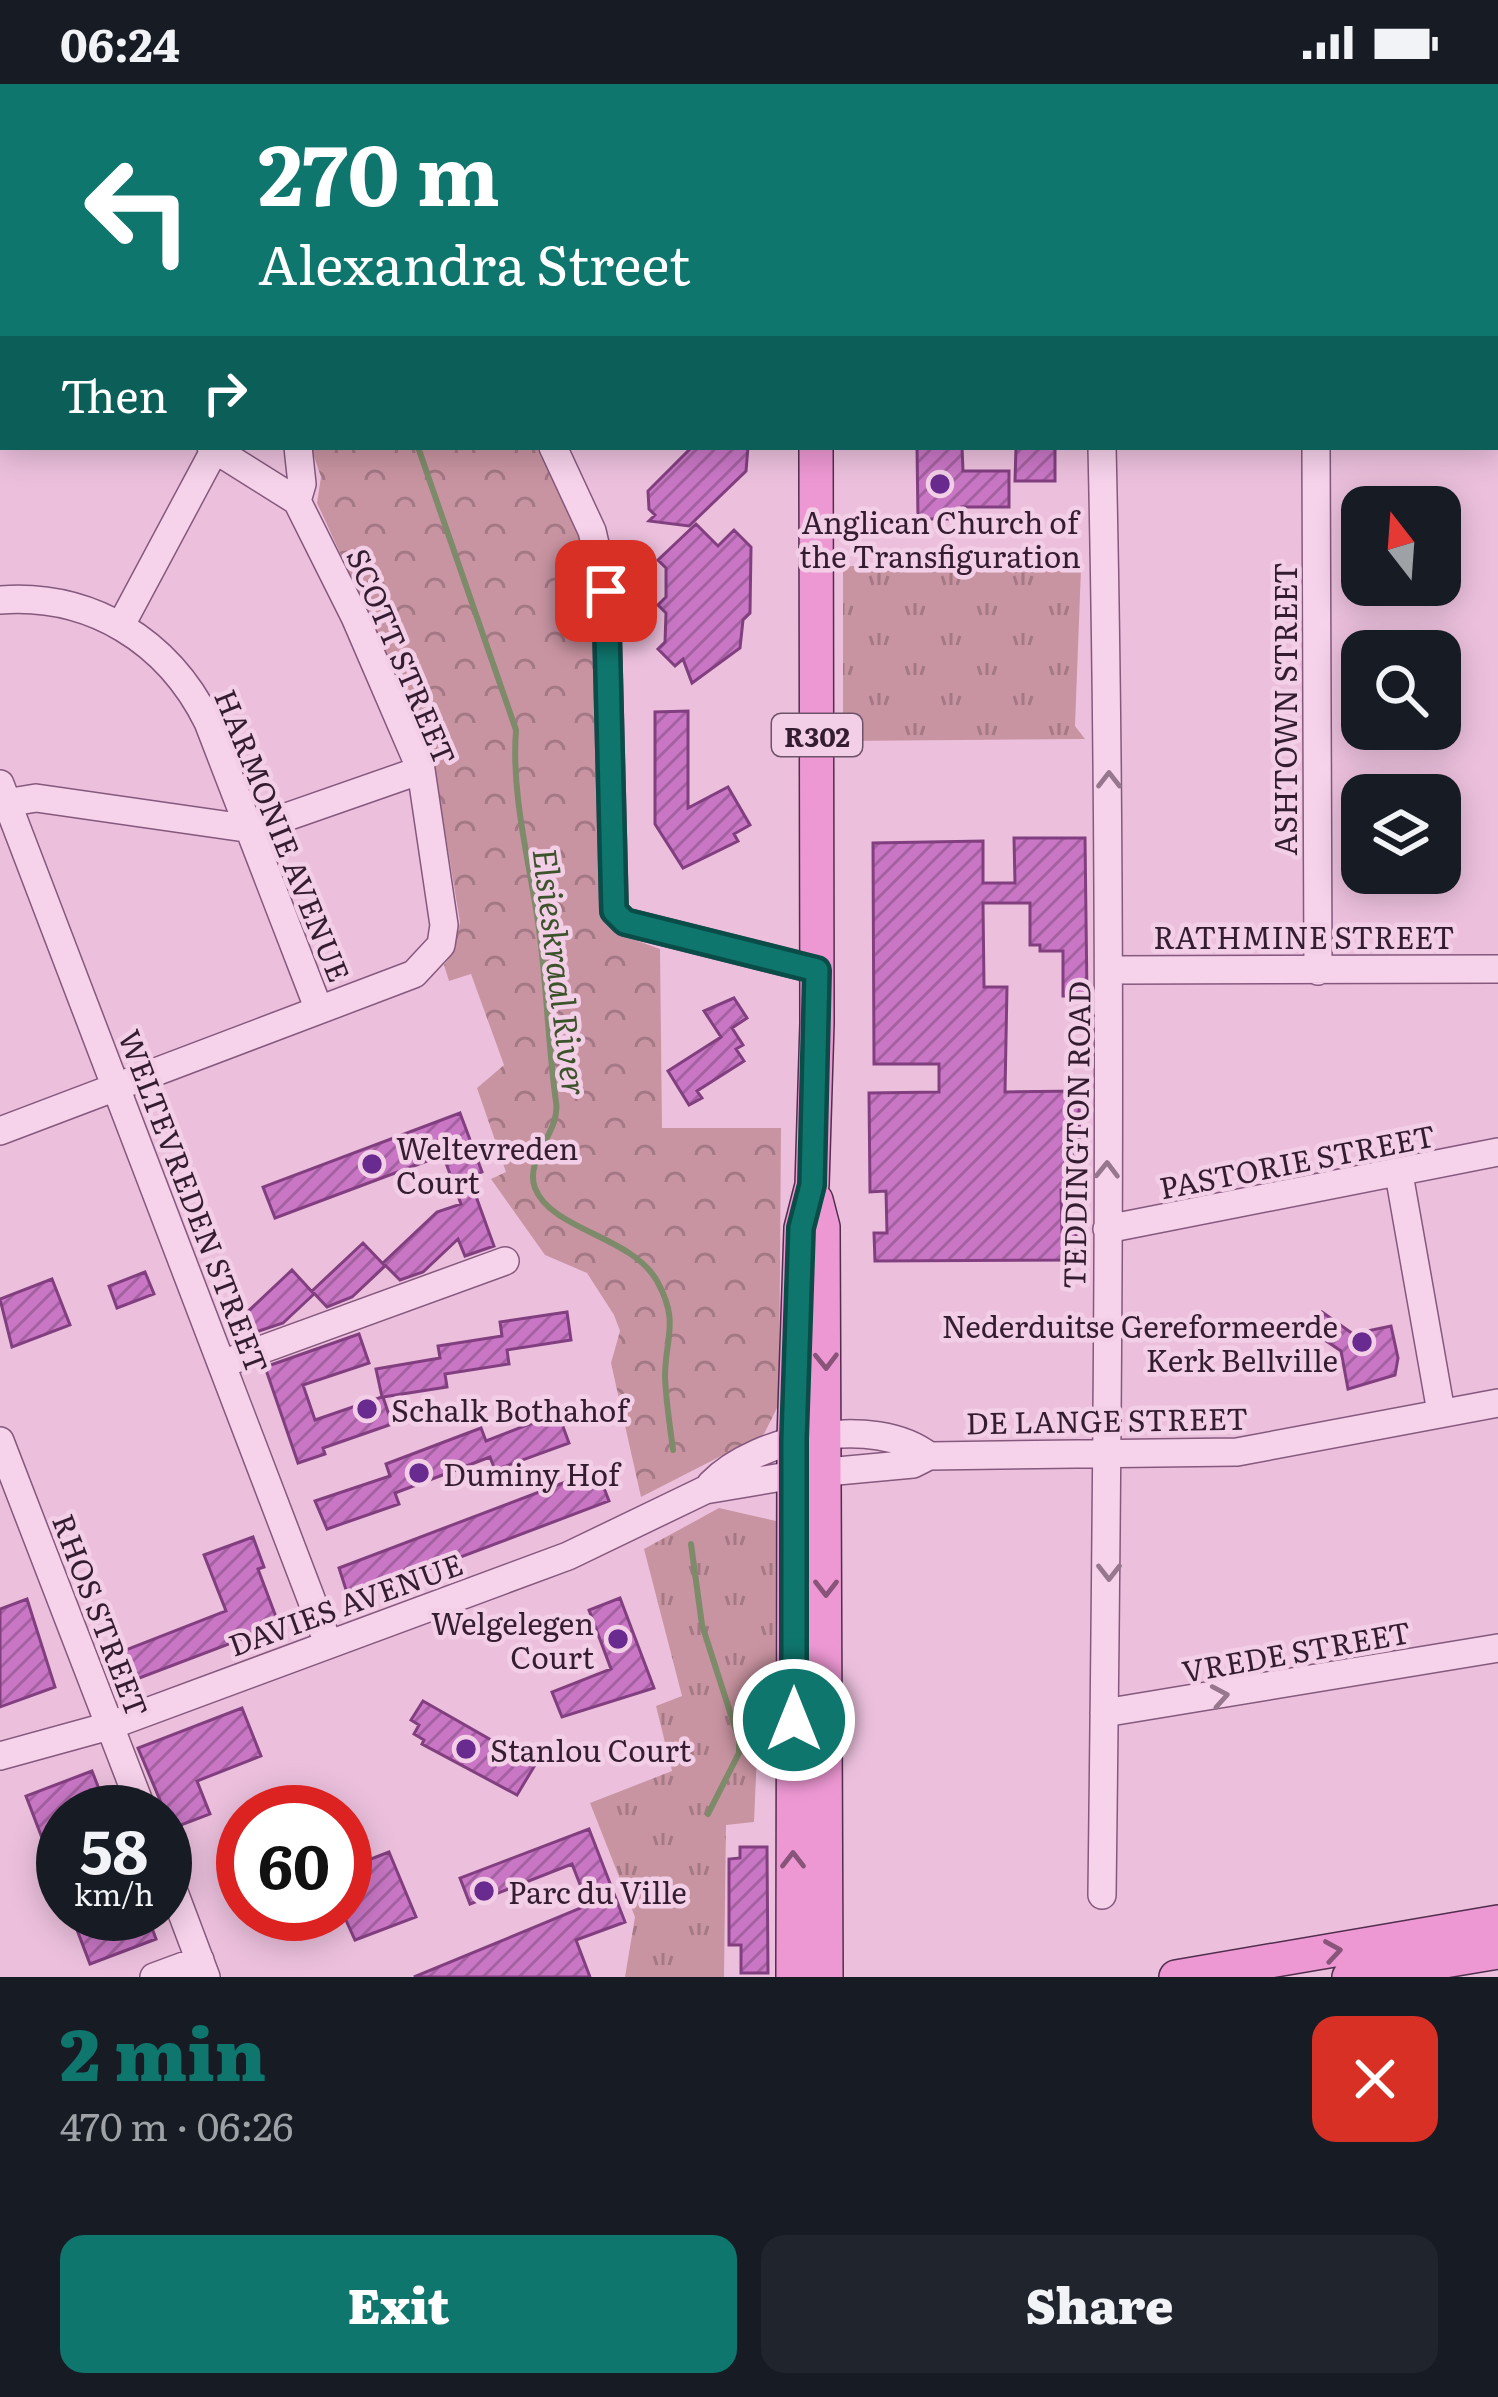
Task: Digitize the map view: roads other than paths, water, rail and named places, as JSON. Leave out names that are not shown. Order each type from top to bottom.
[{"type":"main road","name":"R302","points":[[794,1977],[810,1473],[801,1228],[812,1185],[817,970],[816,450]]},
{"type":"main road","name":"R302","points":[[810,1473],[826,1977]]},
{"type":"main road","points":[[1176,1977],[1498,1922]]},
{"type":"main road","points":[[1349,1977],[1498,1952]]},
{"type":"street","points":[[121,625],[212,450]]},
{"type":"street","points":[[216,450],[297,501]]},
{"type":"street","name":"SCOTT STREET","points":[[299,450],[302,468],[297,501],[355,617],[421,770],[444,925],[441,945],[414,974],[319,1010]]},
{"type":"street","points":[[554,450],[592,530],[606,591],[614,911],[625,922],[817,970]]},
{"type":"street","name":"TEDDINGTON ROAD","points":[[1102,450],[1110,970],[1109,1568],[1102,1895]]},
{"type":"street","name":"ASHTOWN STREET","points":[[1316,450],[1318,971]]},
{"type":"street","name":"HARMONIE AVENUE","points":[[0,600],[58,602],[121,625],[157,650],[198,701],[252,829],[319,1010]]},
{"type":"street","points":[[2,796],[252,829],[421,770]]},
{"type":"street","name":"WELTEVREDEN STREET","points":[[2,796],[328,1643]]},
{"type":"street","name":"RATHMINE STREET","points":[[1110,970],[1498,969]]},
{"type":"street","points":[[0,1131],[319,1010]]},
{"type":"street","name":"PASTORIE STREET","points":[[1107,1229],[1498,1152]]},
{"type":"street","points":[[1399,1174],[1441,1412]]},
{"type":"street","points":[[222,1364],[505,1261]]},
{"type":"street","name":"DE LANGE STREET","points":[[810,1473],[913,1464],[929,1456],[1237,1452],[1498,1402]]},
{"type":"street","name":"DE LANGE STREET","points":[[810,1437],[913,1444],[929,1456]]},
{"type":"street","name":"DAVIES AVENUE","points":[[705,1490],[718,1476],[810,1437]]},
{"type":"street","name":"RHOS STREET","points":[[0,1441],[132,1785]]},
{"type":"street","name":"DAVIES AVENUE","points":[[0,1756],[109,1726],[568,1556],[705,1490],[810,1473]]},
{"type":"street","name":"VREDE STREET","points":[[1104,1713],[1498,1648]]},
{"type":"street","points":[[154,1977],[203,1968],[192,1939]]},
{"type":"waterway","name":"Elsieskraal River","points":[[419,450],[516,730],[519,805],[539,929],[556,1102],[553,1124],[534,1166],[535,1188],[557,1214],[630,1253],[657,1281],[670,1319],[665,1377],[673,1450]]},
{"type":"waterway","name":"Elsieskraal River","points":[[691,1544],[702,1625],[739,1740],[739,1753],[708,1814]]},
{"type":"place","name":"Anglican Church of the Transfiguration","points":[[940,484]]},
{"type":"place","name":"Weltevreden Court","points":[[372,1164]]},
{"type":"place","name":"Nederduitse Gereformeerde Kerk Bellville","points":[[1362,1342]]},
{"type":"place","name":"Schalk Bothahof","points":[[367,1409]]},
{"type":"place","name":"Duminy Hof","points":[[419,1473]]},
{"type":"place","name":"Welgelegen Court","points":[[618,1639]]},
{"type":"place","name":"Stanlou Court","points":[[466,1749]]},
{"type":"place","name":"Parc du Ville","points":[[484,1891]]}]
